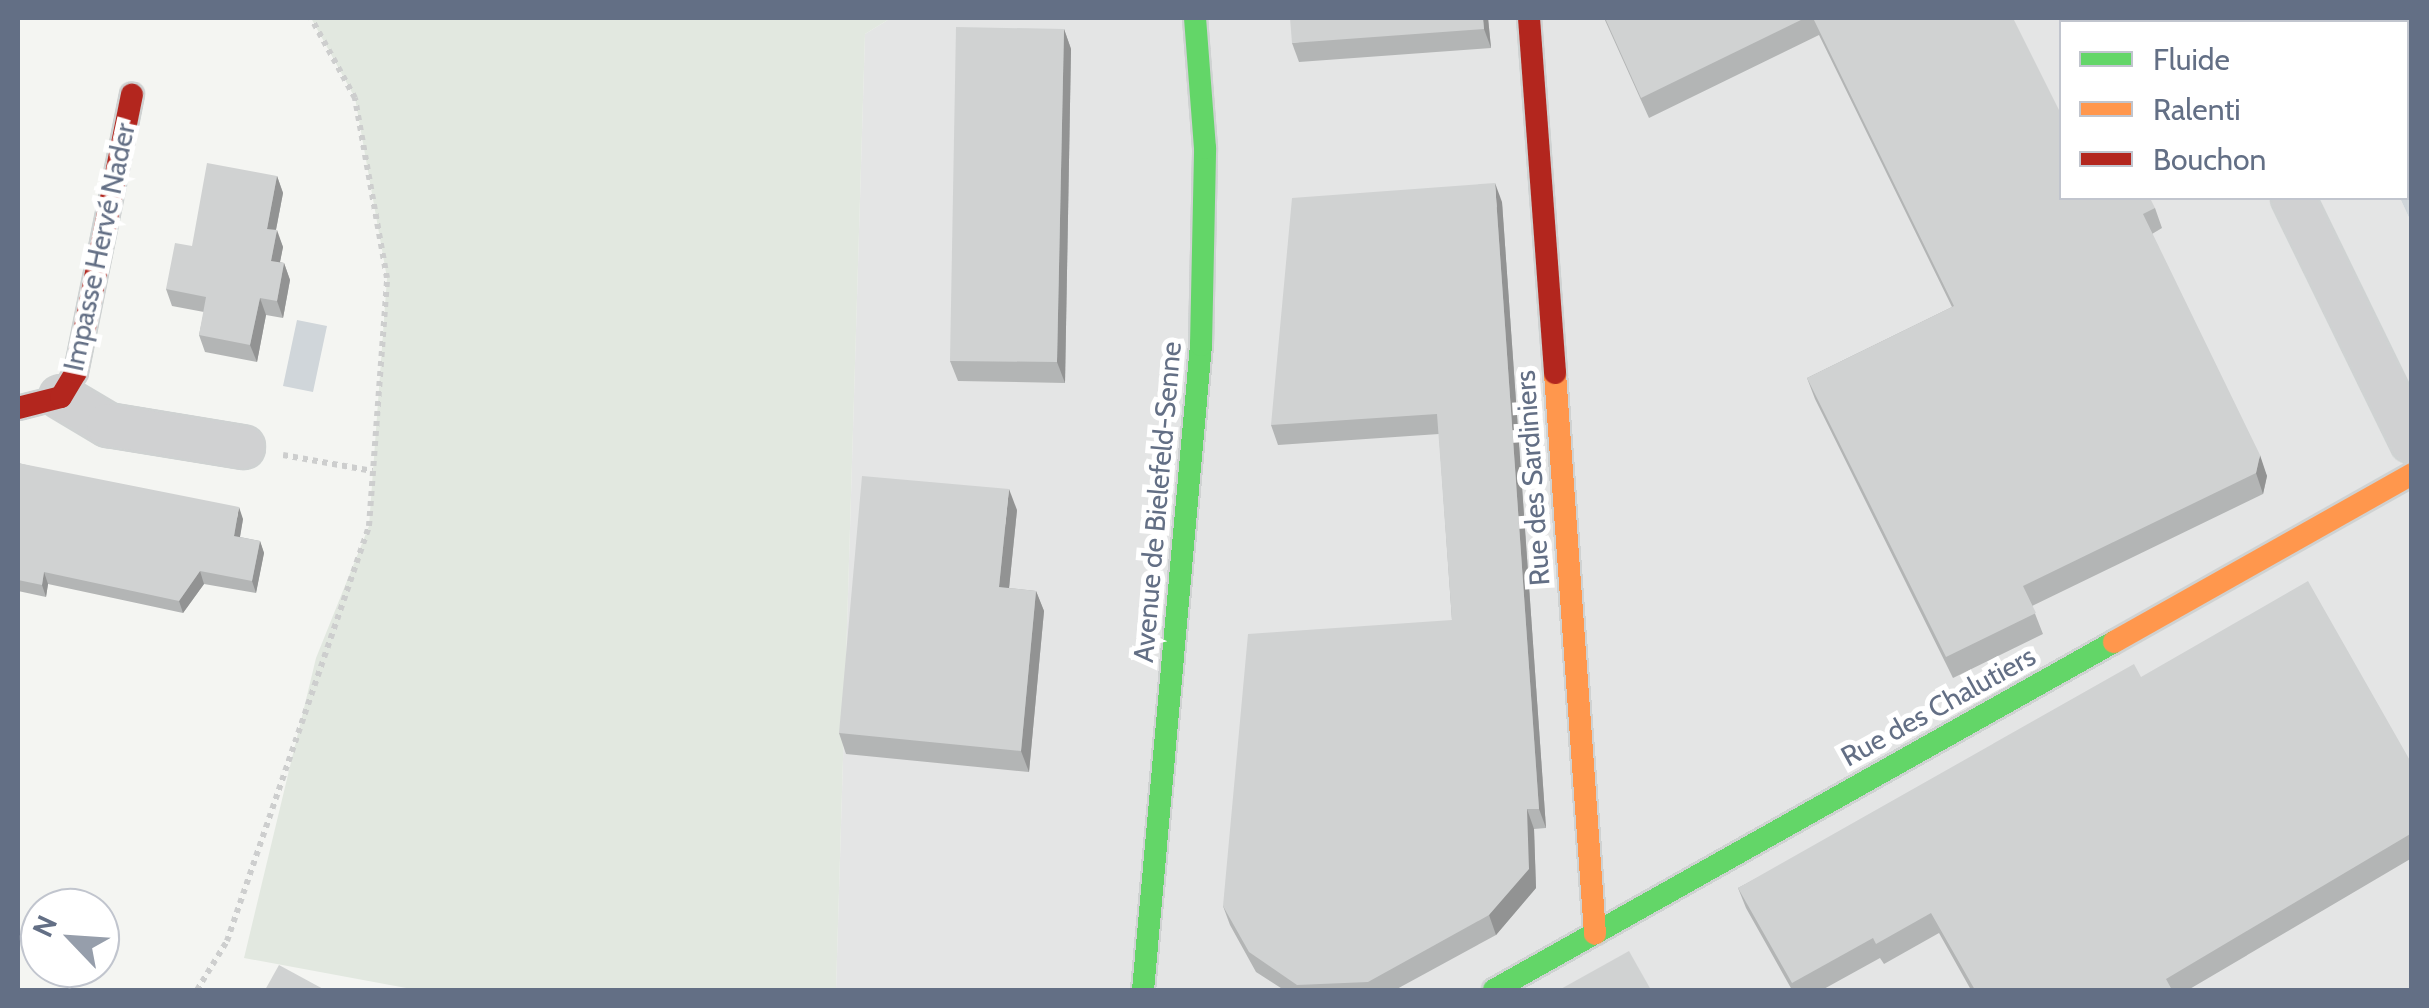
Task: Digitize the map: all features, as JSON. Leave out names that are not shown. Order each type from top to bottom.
[{"type":"street","name":"Avenue de Bielefeld-Senne","points":[[1143,990],[1201,344],[1205,148],[1195,18]]},
{"type":"street","name":"Rue des Sardiniers","points":[[1529,18],[1595,934]]},
{"type":"street","name":"Impasse Hervé Nader","points":[[18,408],[34,412],[61,396],[76,372],[132,95]]},
{"type":"street","points":[[2294,200],[2412,442]]},
{"type":"street","name":"Impasse Hervé Nader","points":[[61,396],[108,425],[243,447]]},
{"type":"street","name":"Rue des Chalutiers","points":[[1494,990],[2412,474]]},
{"type":"path","points":[[197,990],[227,941],[368,526],[388,278],[355,98],[310,18]]},
{"type":"path","points":[[243,447],[372,472]]},
{"type":"shaded area","points":[[311,18],[891,18],[865,34],[836,990],[417,990],[244,958],[316,658],[369,526],[387,278],[355,98]]},
{"type":"shaded area","points":[[891,18],[2313,18],[2059,20],[2059,200],[2401,200],[2411,222],[2411,990],[836,990],[865,34]]},
{"type":"shaded area","points":[[2313,18],[2411,18],[2411,222],[2401,200],[2409,200],[2409,20]]},
{"type":"shaded area","points":[[297,320],[327,326],[313,392],[283,386]]},
{"type":"building","points":[[1290,18],[1483,18],[1484,29],[1292,43]]},
{"type":"building","points":[[1605,18],[1805,18],[1641,98]]},
{"type":"building","points":[[1813,18],[2013,18],[2059,110],[2059,200],[2151,200],[2155,208],[2143,214],[2260,455],[2256,473],[2023,586],[2036,613],[1946,657],[1807,378],[1954,306]]},
{"type":"building","points":[[956,27],[1064,29],[1057,362],[950,361]]},
{"type":"building","points":[[207,163],[277,176],[267,229],[277,230],[271,261],[284,263],[277,301],[260,298],[250,345],[199,335],[206,297],[166,289],[175,243],[192,246]]},
{"type":"building","points":[[1495,183],[1539,809],[1527,809],[1529,869],[1489,915],[1368,982],[1297,985],[1249,952],[1223,906],[1248,634],[1452,620],[1437,414],[1271,425],[1292,198]]},
{"type":"building","points":[[18,463],[239,507],[234,536],[260,541],[252,581],[200,571],[179,601],[44,572],[42,585],[18,580]]},
{"type":"building","points":[[862,476],[1009,489],[999,587],[1036,591],[1021,751],[839,733]]},
{"type":"building","points":[[2308,581],[2412,764],[2412,833],[2166,979],[2172,990],[1975,990],[1931,913],[1876,944],[1873,938],[1792,983],[1738,888],[2134,664],[2141,677]]},
{"type":"building","points":[[1629,951],[1651,990],[1559,990]]},
{"type":"building","points":[[279,965],[325,990],[265,990]]},
{"type":"traffic: fast","points":[[1143,990],[1201,345],[1205,148],[1195,18]]},
{"type":"traffic: fast","points":[[1494,990],[2114,642]]},
{"type":"traffic: slow","points":[[1555,373],[1595,934]]},
{"type":"traffic: slow","points":[[2114,642],[2412,474]]},
{"type":"traffic: jam","points":[[1529,18],[1555,373]]},
{"type":"traffic: jam","points":[[18,408],[61,397],[76,372],[132,95]]}]
